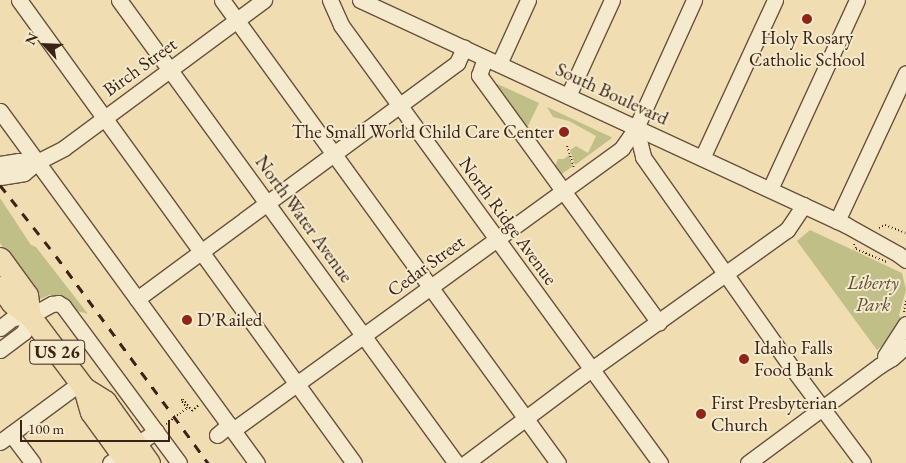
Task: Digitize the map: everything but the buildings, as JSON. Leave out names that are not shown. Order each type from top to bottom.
[{"type":"highway","name":"US 26","points":[[0,258],[27,295],[30,316]]},
{"type":"highway","name":"US 26","points":[[0,287],[12,303],[30,316],[82,386],[91,412],[124,456],[149,463]]},
{"type":"street","points":[[19,0],[354,463]]},
{"type":"street","name":"North Water Avenue","points":[[119,0],[456,463]]},
{"type":"street","points":[[222,0],[558,463]]},
{"type":"street","name":"Birch Street","points":[[0,177],[24,173],[37,162],[64,148],[264,0]]},
{"type":"street","name":"North Ridge Avenue","points":[[330,0],[341,25],[660,463]]},
{"type":"street","points":[[528,0],[492,61],[479,75],[565,190],[659,323]]},
{"type":"street","points":[[568,96],[612,0]]},
{"type":"street","name":"Cedar Street","points":[[227,430],[364,335],[622,148],[636,128],[694,0]]},
{"type":"street","points":[[702,158],[775,0]]},
{"type":"street","points":[[770,190],[857,0]]},
{"type":"street","name":"South Boulevard","points":[[364,1],[842,223],[906,260]]},
{"type":"street","points":[[137,299],[456,63],[464,48]]},
{"type":"street","points":[[842,223],[906,73]]},
{"type":"street","points":[[0,111],[137,299],[227,430],[257,463]]},
{"type":"street","points":[[636,128],[643,157],[725,275],[863,463]]},
{"type":"street","name":"Birch Street","points":[[0,164],[19,161],[37,162]]},
{"type":"street","points":[[466,463],[787,230],[804,205]]},
{"type":"street","name":"South Boulevard","points":[[842,223],[883,236],[906,247]]},
{"type":"street","points":[[0,328],[13,318],[30,316],[52,304],[58,303],[63,306],[162,429],[179,463]]},
{"type":"street","points":[[0,350],[24,332],[30,316]]},
{"type":"street","points":[[879,366],[904,318]]},
{"type":"street","points":[[755,461],[822,408],[906,346]]},
{"type":"street","points":[[32,463],[5,438],[82,386]]},
{"type":"street","points":[[124,456],[162,429]]},
{"type":"path","points":[[567,146],[574,167]]},
{"type":"path","points":[[884,225],[906,233]]},
{"type":"path","points":[[856,249],[891,265]]},
{"type":"path","points":[[904,318],[906,300]]},
{"type":"path","points":[[183,399],[192,411],[190,412],[181,400],[183,399]]},
{"type":"path","points":[[192,411],[197,407]]},
{"type":"path","points":[[162,429],[166,423],[187,408]]},
{"type":"green space","points":[[493,82],[539,103],[528,126],[523,123]]},
{"type":"green space","points":[[547,107],[612,138],[575,165],[570,150],[576,146],[588,153],[596,136],[569,121],[553,117]]},
{"type":"green space","points":[[569,155],[573,166],[559,176],[554,169],[558,159],[564,159]]},
{"type":"green space","points":[[0,198],[31,245],[36,247],[88,314],[74,310],[60,296],[49,295],[41,299],[24,277],[0,243]]},
{"type":"green space","name":"Liberty Park","points":[[810,230],[902,273],[906,290],[899,315],[901,319],[887,341],[877,350],[797,241]]},
{"type":"railway","points":[[0,185],[56,256],[208,463]]},
{"type":"place","name":"Holy Rosary Catholic School","points":[[807,19]]},
{"type":"place","name":"The Small World Child Care Center","points":[[564,132]]},
{"type":"place","name":"D'Railed","points":[[187,320]]},
{"type":"place","name":"Idaho Falls Food Bank","points":[[744,359]]},
{"type":"place","name":"First Presbyterian Church","points":[[701,414]]}]
